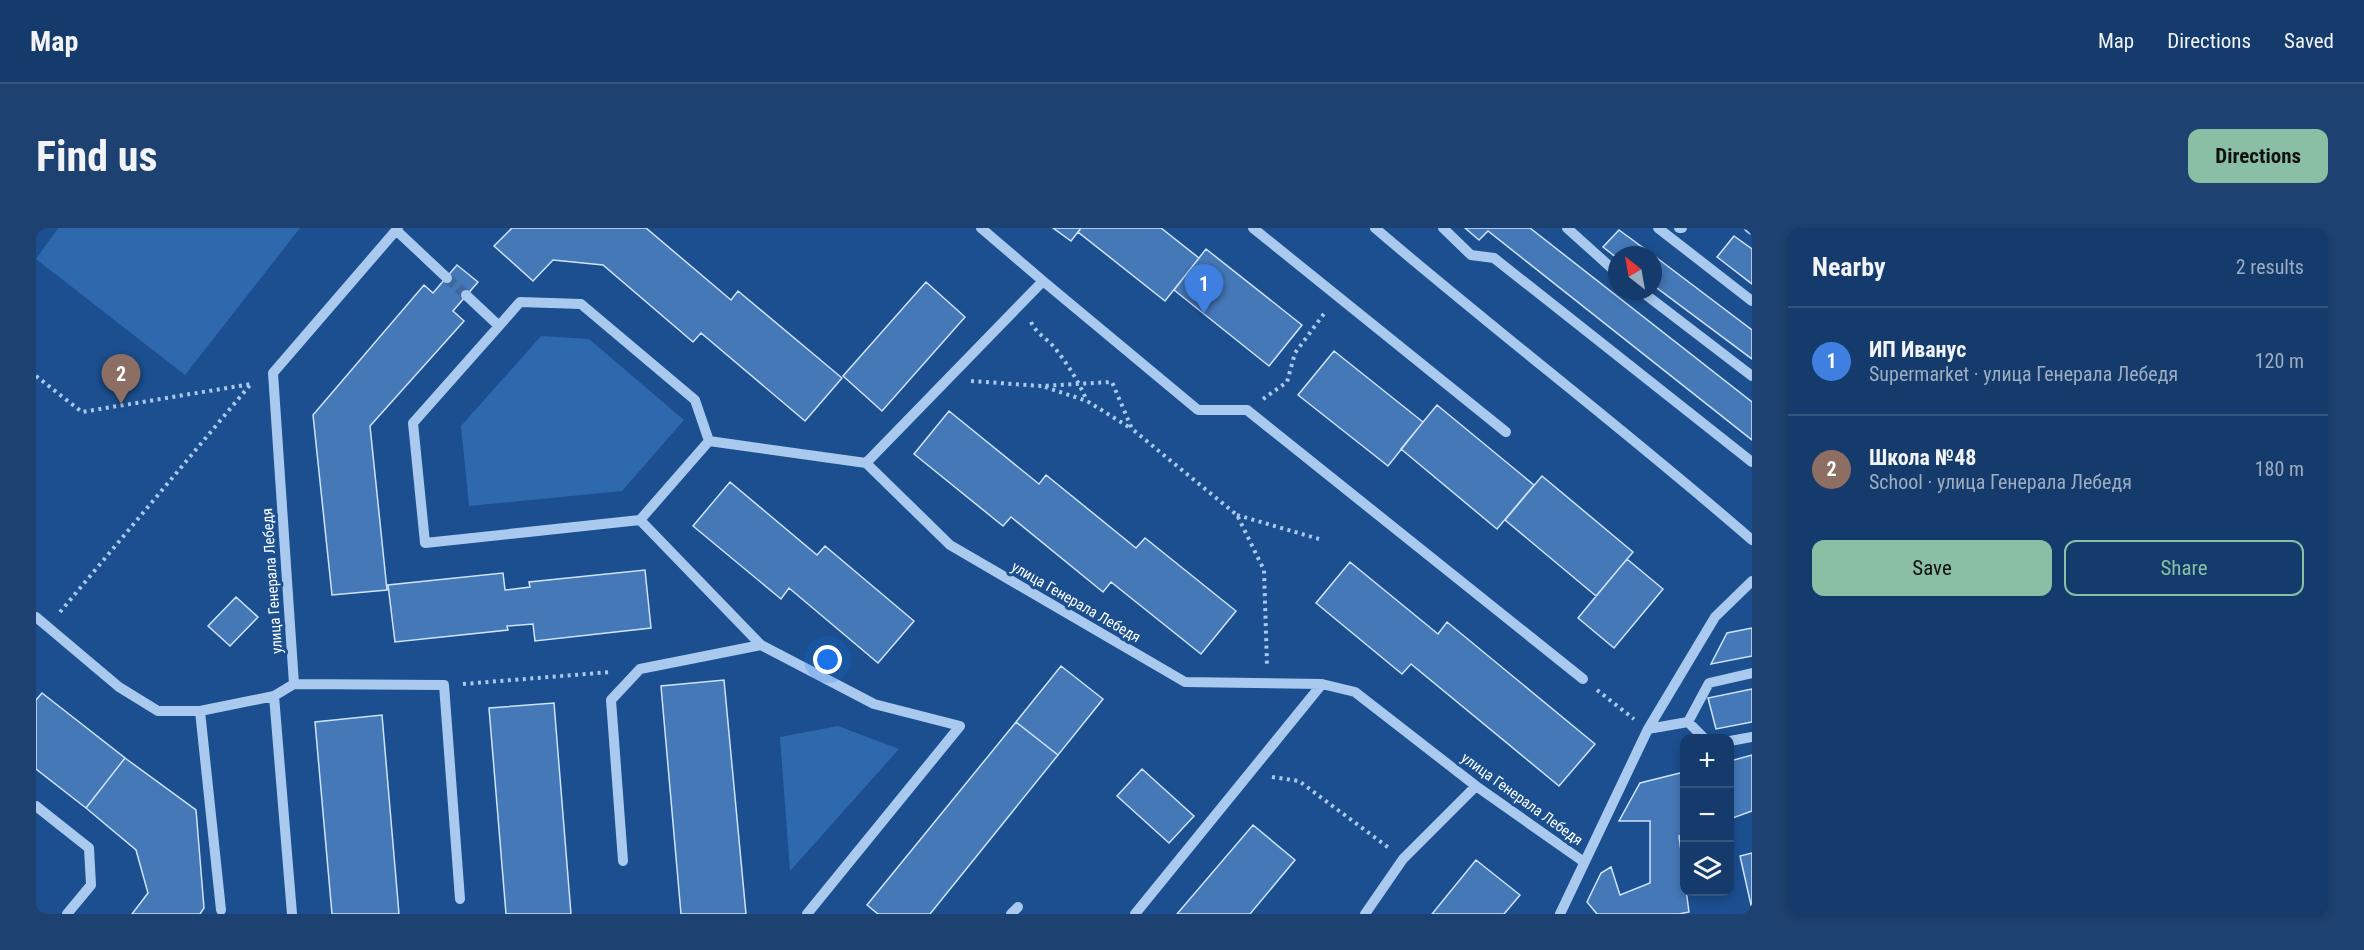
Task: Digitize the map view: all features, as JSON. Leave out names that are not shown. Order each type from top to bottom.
[{"type":"street","points":[[981,228],[1198,410],[1247,410],[1582,679]]},
{"type":"street","points":[[1253,228],[1506,432]]},
{"type":"street","points":[[1375,228],[1436,280],[1595,407],[1752,540]]},
{"type":"street","points":[[1443,228],[1472,255],[1494,258],[1752,462]]},
{"type":"street","points":[[1567,228],[1608,265]]},
{"type":"street","points":[[1658,228],[1752,302]]},
{"type":"street","points":[[273,373],[397,229],[447,278]]},
{"type":"street","points":[[709,441],[866,463],[1043,281]]},
{"type":"street","points":[[466,295],[499,326]]},
{"type":"street","points":[[1653,300],[1752,376]]},
{"type":"street","points":[[520,302],[581,304],[694,400],[709,441],[640,520],[425,543],[413,423],[520,302]]},
{"type":"street","name":"улица Генерала Лебедя","points":[[273,373],[294,684]]},
{"type":"street","name":"улица Генерала Лебедя","points":[[866,463],[950,545],[1185,682],[1322,684],[1355,692],[1476,786],[1584,862]]},
{"type":"street","points":[[640,520],[761,645],[874,704],[960,726],[807,914]]},
{"type":"street","name":"улица Генерала Лебедя","points":[[1560,914],[1648,729],[1714,617],[1752,581]]},
{"type":"street","points":[[36,617],[119,687],[158,711],[200,711],[274,696],[294,684],[444,685],[460,899]]},
{"type":"street","points":[[624,861],[611,700],[640,669],[761,645]]},
{"type":"street","points":[[1688,722],[1709,683],[1752,674]]},
{"type":"street","points":[[1135,914],[1322,684]]},
{"type":"street","points":[[274,696],[292,914]]},
{"type":"street","points":[[200,711],[221,910]]},
{"type":"street","points":[[1648,729],[1688,722]]},
{"type":"street","points":[[1688,722],[1701,734]]},
{"type":"street","points":[[1734,740],[1752,737]]},
{"type":"street","points":[[1365,914],[1403,859],[1476,786]]},
{"type":"street","points":[[36,806],[89,848],[92,885],[67,914]]},
{"type":"path","points":[[1247,410],[1287,382],[1295,353],[1337,296]]},
{"type":"path","points":[[1022,303],[1034,328],[1052,345],[1080,384],[1088,401]]},
{"type":"path","points":[[36,376],[82,412],[250,385],[273,373]]},
{"type":"path","points":[[946,380],[1041,386],[1112,382],[1132,429]]},
{"type":"path","points":[[48,627],[250,385]]},
{"type":"path","points":[[1041,386],[1088,401],[1132,429],[1237,515],[1319,539]]},
{"type":"path","points":[[1237,515],[1264,570],[1268,683]]},
{"type":"path","points":[[444,685],[640,669]]},
{"type":"path","points":[[1582,679],[1648,729]]},
{"type":"path","points":[[1251,773],[1299,781],[1403,859]]},
{"type":"shaded area","points":[[58,228],[300,228],[185,375],[36,259]]},
{"type":"shaded area","points":[[541,336],[589,339],[684,420],[622,491],[469,506],[461,426]]},
{"type":"shaded area","points":[[838,726],[899,749],[790,871],[780,737]]},
{"type":"building","points":[[512,228],[646,228],[731,300],[738,291],[842,378],[805,421],[701,333],[693,342],[603,265],[553,260],[533,281],[494,246]]},
{"type":"building","points":[[1053,228],[1081,228],[1071,241]]},
{"type":"building","points":[[1081,228],[1161,228],[1199,258],[1165,301],[1078,232]]},
{"type":"building","points":[[1465,228],[1530,228],[1608,289],[1608,300],[1622,300],[1752,402],[1752,440],[1488,231],[1479,240]]},
{"type":"building","points":[[1619,230],[1641,246],[1608,246],[1608,251],[1603,247]]},
{"type":"building","points":[[1734,236],[1752,249],[1752,284],[1717,257]]},
{"type":"building","points":[[1206,249],[1302,325],[1269,366],[1174,290]]},
{"type":"building","points":[[1662,262],[1752,330],[1752,359],[1662,292]]},
{"type":"building","points":[[457,265],[478,282],[453,311],[464,321],[370,426],[387,590],[332,595],[313,415],[424,285],[433,293]]},
{"type":"building","points":[[926,282],[965,317],[882,411],[843,376]]},
{"type":"building","points":[[1334,351],[1423,422],[1388,466],[1298,395]]},
{"type":"building","points":[[1437,405],[1534,485],[1497,529],[1401,449]]},
{"type":"building","points":[[949,411],[1039,484],[1046,475],[1136,548],[1145,538],[1236,611],[1201,654],[1111,582],[1103,592],[1011,517],[1003,526],[914,454]]},
{"type":"building","points":[[1542,476],[1633,552],[1596,596],[1505,520]]},
{"type":"building","points":[[730,482],[817,555],[825,546],[914,621],[878,663],[789,588],[781,599],[693,526]]},
{"type":"building","points":[[1627,559],[1663,589],[1614,648],[1578,618]]},
{"type":"building","points":[[1350,562],[1438,634],[1447,622],[1595,744],[1559,786],[1411,664],[1402,674],[1316,603]]},
{"type":"building","points":[[645,570],[651,628],[535,641],[533,624],[507,626],[508,630],[395,642],[388,585],[503,573],[505,590],[530,587],[529,582]]},
{"type":"building","points":[[236,597],[258,617],[230,646],[208,626]]},
{"type":"building","points":[[1752,628],[1752,656],[1711,664],[1727,633]]},
{"type":"building","points":[[1061,666],[1103,699],[1058,755],[1016,722]]},
{"type":"building","points":[[724,680],[746,914],[681,914],[661,686]]},
{"type":"building","points":[[1752,689],[1752,722],[1716,729],[1708,698]]},
{"type":"building","points":[[42,693],[125,758],[86,808],[36,769],[36,700]]},
{"type":"building","points":[[554,703],[571,914],[506,914],[489,708]]},
{"type":"building","points":[[382,715],[399,914],[332,914],[315,722]]},
{"type":"building","points":[[1016,722],[1058,755],[930,914],[878,914],[867,905]]},
{"type":"building","points":[[1752,755],[1752,811],[1734,818],[1734,788],[1734,760]]},
{"type":"building","points":[[125,758],[196,810],[204,908],[200,914],[132,914],[148,893],[136,850],[86,808]]},
{"type":"building","points":[[1142,769],[1194,816],[1169,843],[1117,796]]},
{"type":"building","points":[[1680,773],[1680,896],[1687,896],[1689,912],[1597,914],[1587,902],[1601,873],[1611,867],[1620,895],[1650,883],[1650,821],[1619,821],[1640,783]]},
{"type":"building","points":[[1253,825],[1295,860],[1250,914],[1177,914]]},
{"type":"building","points":[[1752,853],[1752,905],[1751,905],[1740,856]]},
{"type":"building","points":[[1476,860],[1520,895],[1504,914],[1432,914]]},
{"type":"tunnel","points":[[447,278],[466,295]]},
{"type":"place","name":"ИП Иванус","points":[[1204,314]]},
{"type":"place","name":"Школа №48","points":[[121,404]]}]
